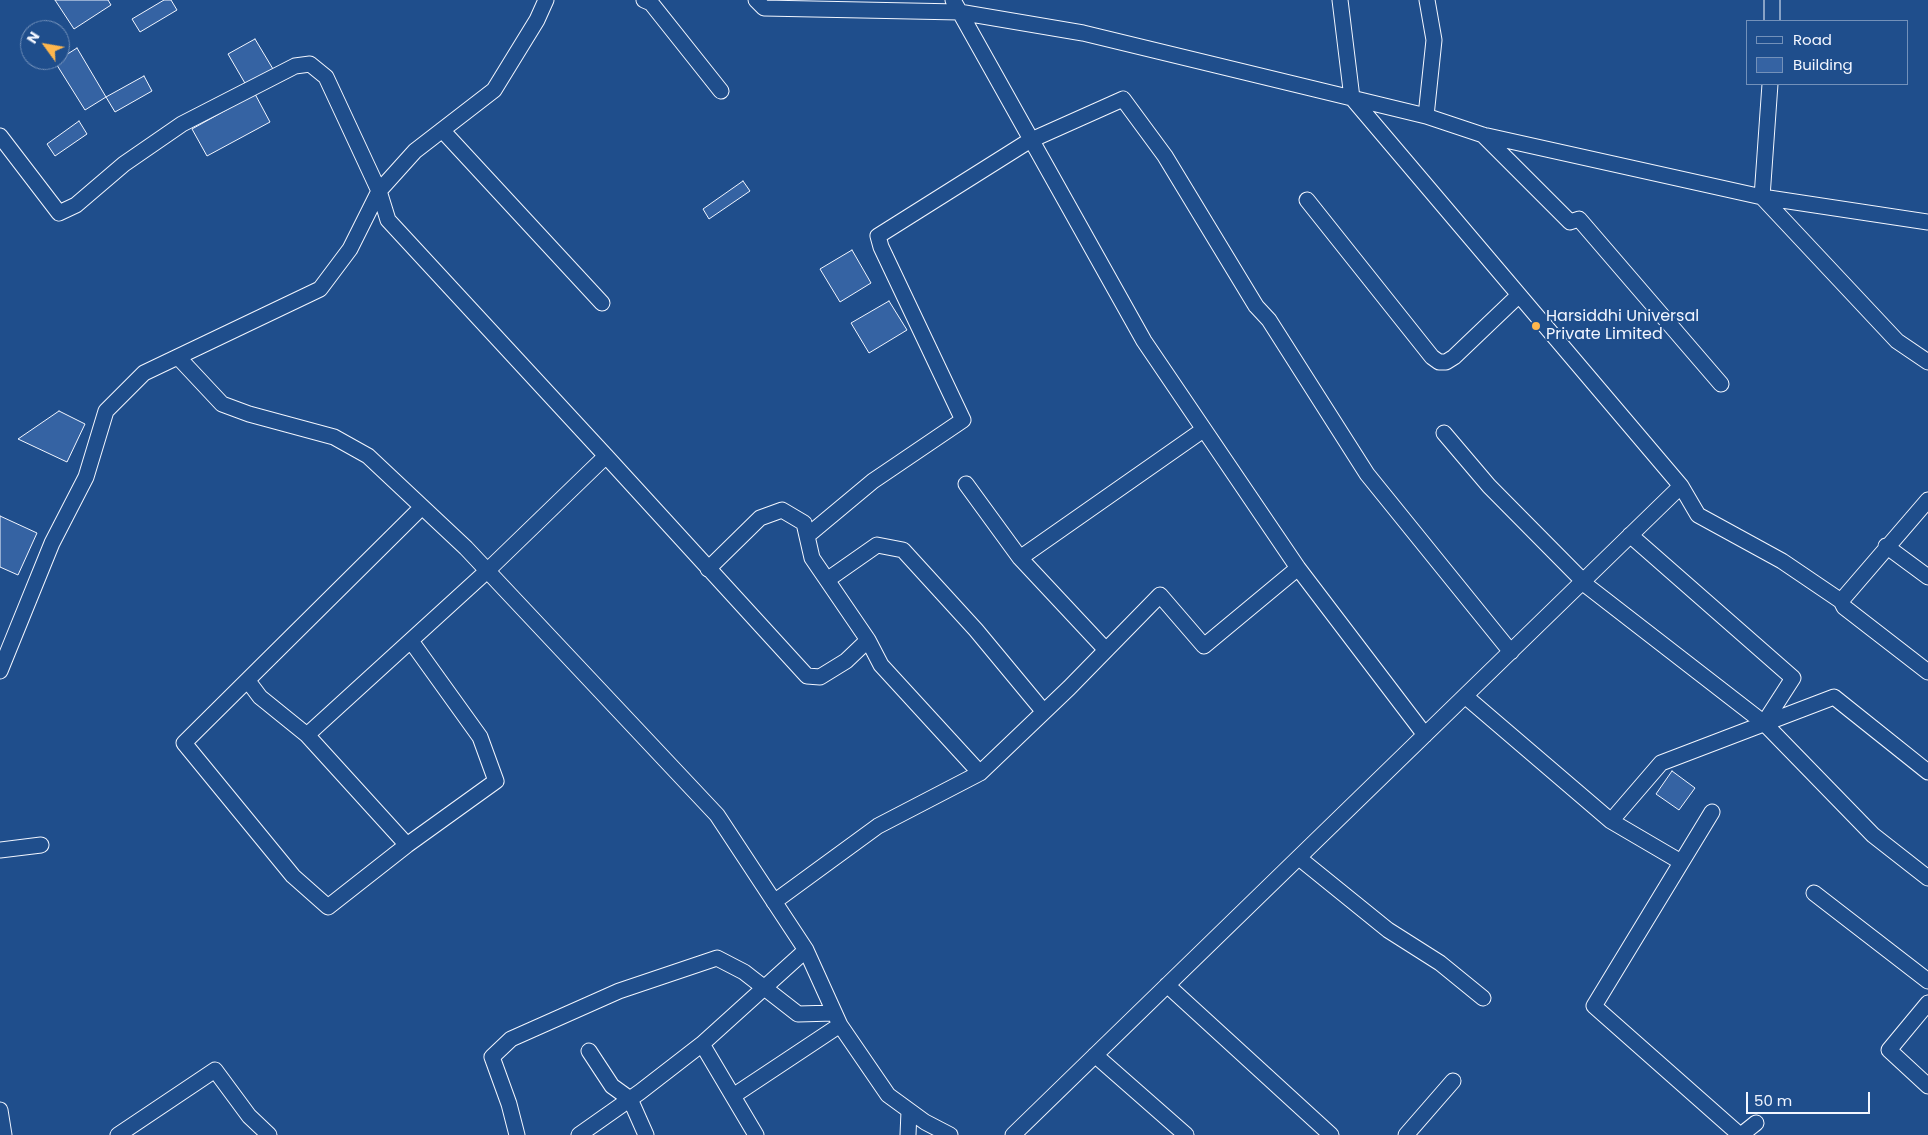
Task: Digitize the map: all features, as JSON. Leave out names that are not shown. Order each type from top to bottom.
[{"type":"street","points":[[0,671],[52,543],[86,477],[106,412],[144,373],[320,289],[350,249],[379,192],[415,151],[494,90],[537,20],[546,0]]},
{"type":"street","points":[[644,0],[650,3],[721,91]]},
{"type":"street","points":[[756,0],[764,8],[956,6],[1083,33],[1426,116],[1483,135],[1762,197],[1928,222]]},
{"type":"street","points":[[1340,0],[1352,98],[1681,486],[1698,514],[1782,561],[1841,600],[1844,607],[1928,672]]},
{"type":"street","points":[[1426,116],[1434,40],[1427,0]]},
{"type":"street","points":[[1772,0],[1772,20]]},
{"type":"street","points":[[956,6],[1144,341],[1298,568],[1425,735]]},
{"type":"street","points":[[0,136],[59,213],[76,205],[124,164],[182,124],[295,66],[310,64],[326,78],[379,192],[388,220],[806,676],[820,677],[846,661],[868,640]]},
{"type":"street","points":[[1770,85],[1762,197],[1897,340],[1928,362]]},
{"type":"street","points":[[807,536],[874,481],[964,420],[881,247],[878,236],[1031,140],[1123,99],[1165,156],[1256,306],[1269,320],[1367,474],[1510,652]]},
{"type":"street","points":[[442,130],[602,303]]},
{"type":"street","points":[[1483,135],[1570,222],[1579,219],[1721,384]]},
{"type":"street","points":[[1306,200],[1432,357],[1439,362],[1446,362],[1454,357],[1518,295]]},
{"type":"street","points":[[178,357],[222,404],[249,414],[334,437],[368,456],[487,571],[717,815],[806,950],[837,1019],[888,1096],[925,1122],[950,1135]]},
{"type":"street","points":[[1020,558],[1203,430]]},
{"type":"street","points":[[1444,433],[1489,486],[1583,581],[1764,723],[1874,835],[1928,878]]},
{"type":"street","points":[[307,735],[487,571],[606,456]]},
{"type":"street","points":[[966,484],[1020,558],[1106,650]]},
{"type":"street","points":[[1013,1135],[1681,486]]},
{"type":"street","points":[[1841,600],[1928,500]]},
{"type":"street","points":[[411,641],[480,737],[496,781],[407,845],[328,907],[293,876],[184,743],[422,507]]},
{"type":"street","points":[[708,569],[760,518],[782,510],[804,523],[812,558],[868,640],[880,665],[980,773]]},
{"type":"street","points":[[1630,535],[1792,678],[1764,723]]},
{"type":"street","points":[[827,580],[877,545],[903,550],[976,630],[1044,712]]},
{"type":"street","points":[[1886,546],[1928,577]]},
{"type":"street","points":[[774,902],[878,826],[980,773],[1044,712],[1160,595],[1204,646],[1298,568]]},
{"type":"street","points":[[248,681],[260,697],[307,735],[407,845]]},
{"type":"street","points":[[1465,696],[1611,821],[1681,862]]},
{"type":"street","points":[[1611,821],[1661,763],[1834,697],[1928,772]]},
{"type":"street","points":[[1712,812],[1594,1006],[1741,1135],[1756,1123]]},
{"type":"street","points":[[0,850],[41,845]]},
{"type":"street","points":[[1299,858],[1388,930],[1440,963],[1483,998]]},
{"type":"street","points":[[1814,893],[1928,981]]},
{"type":"street","points":[[579,1135],[702,1044],[806,950]]},
{"type":"street","points":[[517,1135],[510,1104],[492,1057],[511,1039],[619,991],[717,958],[744,972],[798,1014],[837,1019]]},
{"type":"street","points":[[1167,985],[1331,1135]]},
{"type":"street","points":[[1928,1003],[1889,1050],[1928,1086]]},
{"type":"street","points":[[734,1096],[837,1019]]},
{"type":"street","points":[[702,1044],[756,1135]]},
{"type":"street","points":[[589,1050],[612,1086],[630,1099],[646,1135]]},
{"type":"street","points":[[1095,1055],[1186,1135]]},
{"type":"street","points":[[118,1135],[215,1070],[250,1116],[269,1135]]},
{"type":"street","points":[[1406,1135],[1453,1081]]},
{"type":"street","points":[[0,1110],[4,1135]]},
{"type":"street","points":[[908,1135],[909,1111]]},
{"type":"building","points":[[55,0],[108,0],[111,5],[74,29],[70,20],[68,20]]},
{"type":"building","points":[[164,0],[171,0],[177,10],[140,32],[132,19]]},
{"type":"building","points":[[255,39],[273,69],[246,85],[228,54]]},
{"type":"building","points":[[77,48],[106,97],[85,110],[60,70],[70,70],[70,52]]},
{"type":"building","points":[[144,76],[152,91],[115,112],[106,97]]},
{"type":"building","points":[[255,94],[270,122],[207,156],[192,129]]},
{"type":"building","points":[[79,121],[87,134],[55,156],[47,144]]},
{"type":"building","points":[[743,181],[750,191],[709,219],[703,209]]},
{"type":"building","points":[[852,250],[871,283],[840,302],[820,269]]},
{"type":"building","points":[[889,301],[907,330],[869,353],[851,323]]},
{"type":"building","points":[[59,411],[85,424],[67,462],[18,439]]},
{"type":"building","points":[[0,516],[37,533],[18,575],[0,567]]},
{"type":"building","points":[[1672,771],[1695,788],[1679,810],[1656,794]]},
{"type":"place","name":"Harsiddhi Universal Private Limited","points":[[1536,326]]}]
